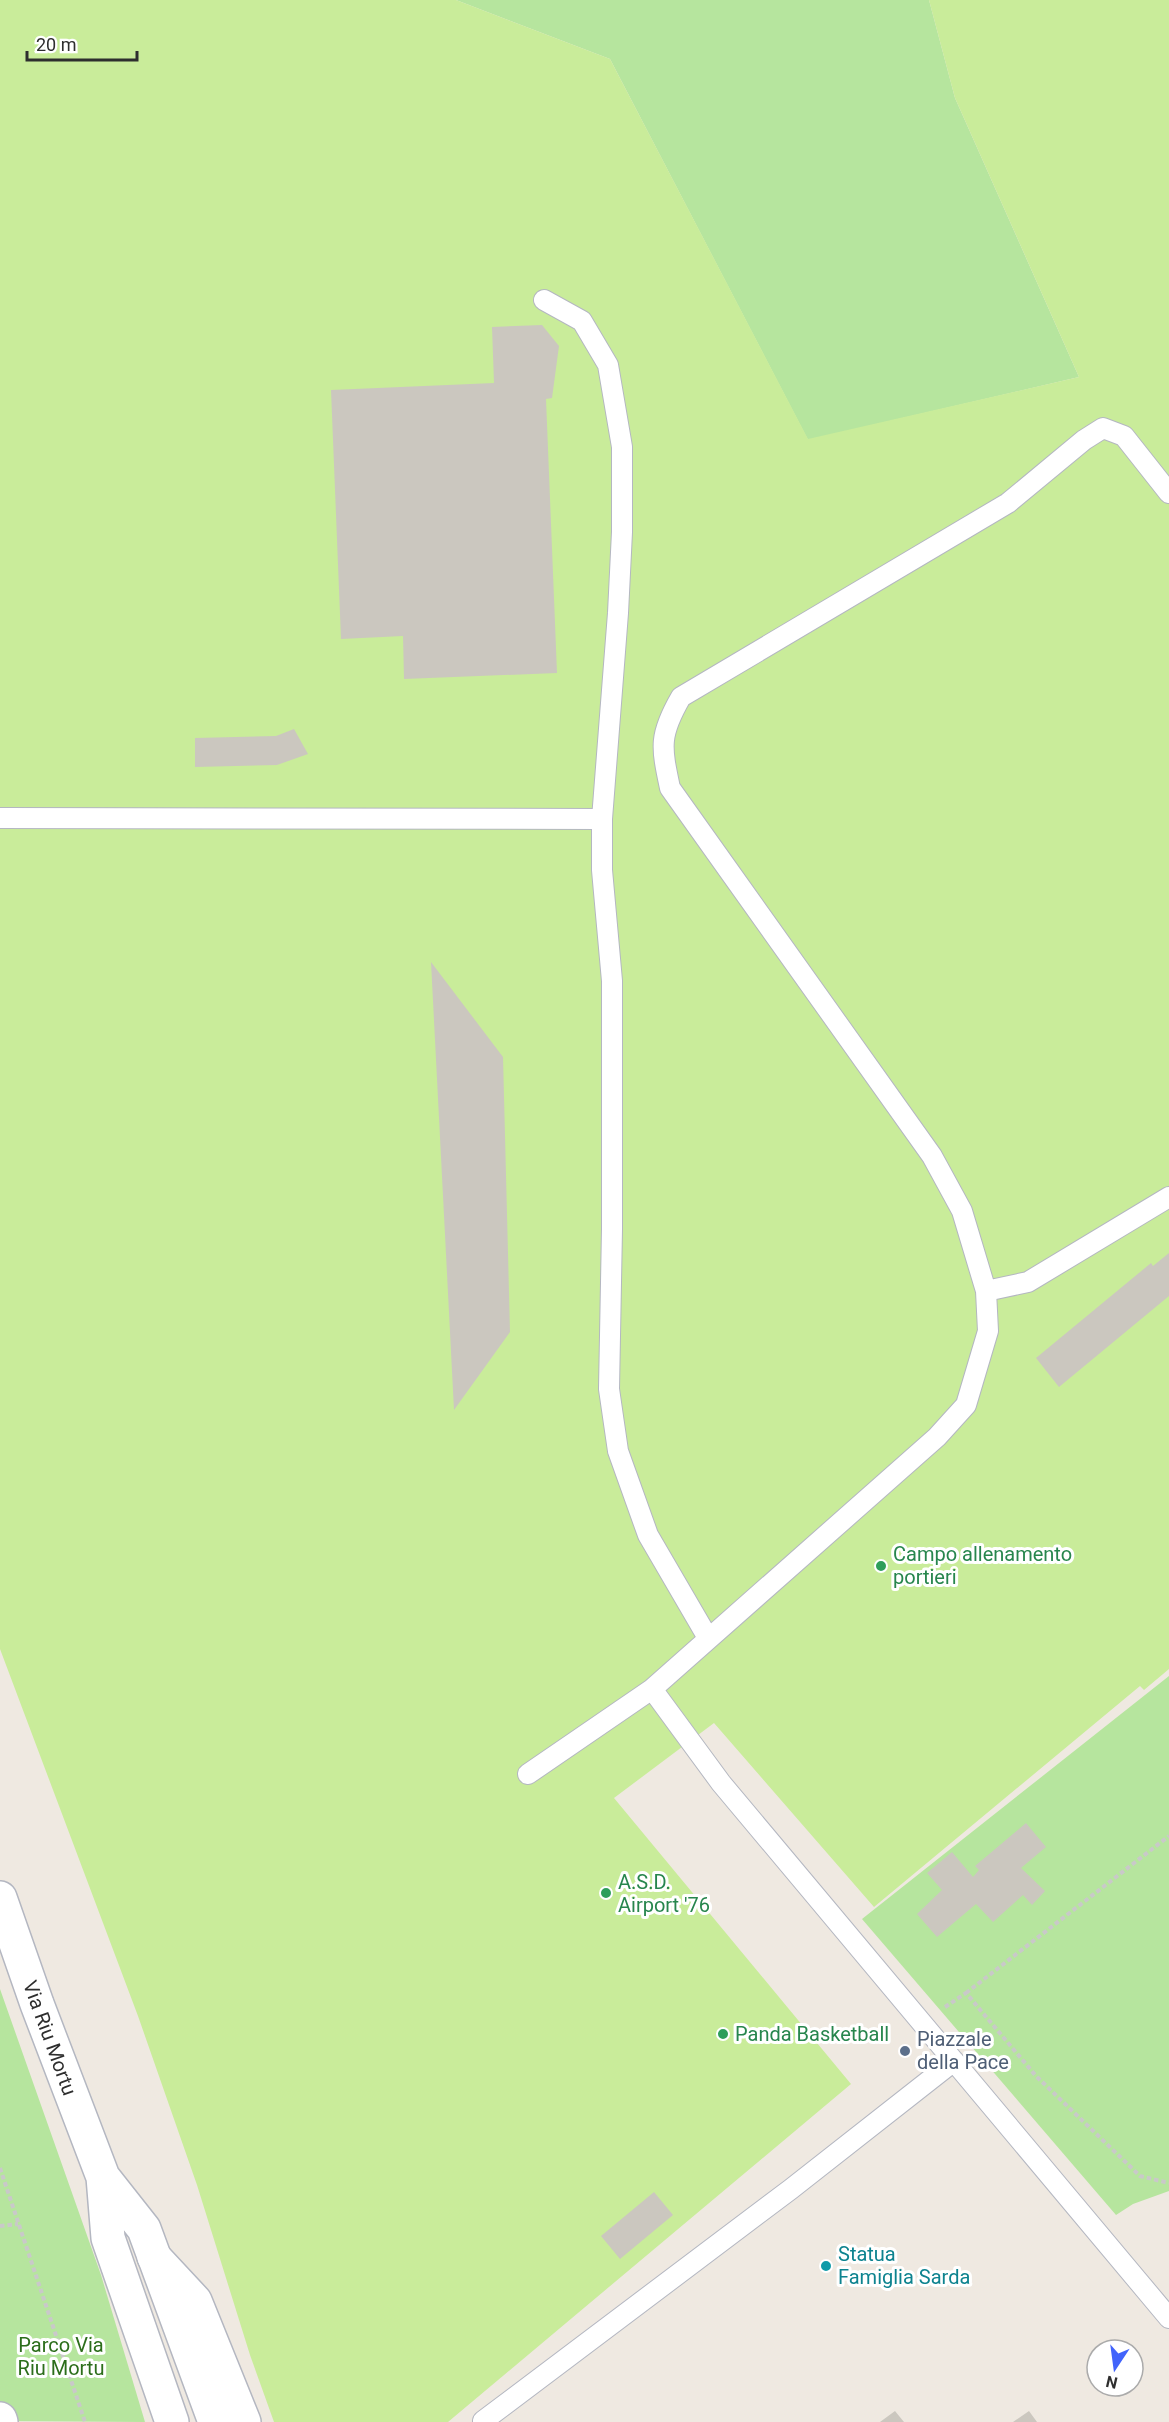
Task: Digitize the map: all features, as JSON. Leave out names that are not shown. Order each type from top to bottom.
[{"type":"main road","name":"Via Riu Mortu","points":[[0,1898],[37,2004],[103,2177],[108,2238],[172,2422]]},
{"type":"main road","name":"Via Riu Mortu","points":[[103,2177],[144,2229],[215,2422]]},
{"type":"main road","name":"Via Riu Mortu","points":[[154,2257],[195,2301],[244,2422]]},
{"type":"lane","points":[[544,300],[582,321],[608,365],[622,447],[622,532],[618,613],[602,819],[602,870],[612,981],[612,1229],[609,1389],[618,1451],[648,1534],[708,1638]]},
{"type":"lane","points":[[528,1774],[652,1689],[937,1437],[966,1405],[988,1331],[986,1291],[962,1211],[932,1156],[670,788],[662,753],[667,722],[681,698],[1008,502],[1084,440],[1103,428],[1124,436],[1169,492]]},
{"type":"lane","points":[[0,818],[602,819]]},
{"type":"lane","points":[[986,1291],[1028,1282],[1169,1197]]},
{"type":"lane","points":[[652,1689],[721,1784],[1169,2318]]},
{"type":"lane","points":[[483,2421],[791,2189],[954,2061]]},
{"type":"path","points":[[924,2025],[1169,1836]]},
{"type":"path","points":[[966,1993],[1036,2076],[1140,2176],[1169,2184]]},
{"type":"path","points":[[0,2168],[85,2422]]},
{"type":"path","points":[[0,2226],[18,2224]]},
{"type":"green space","points":[[0,0],[456,0],[610,59],[808,439],[1079,377],[955,98],[929,0],[1169,0],[1169,1669],[1144,1690],[1140,1686],[874,1907],[714,1723],[614,1798],[851,2084],[448,2422],[274,2422],[250,2355],[197,2185],[138,2016],[0,1649]]},
{"type":"green space","points":[[456,0],[929,0],[955,98],[1079,377],[808,440],[610,59]]},
{"type":"green space","points":[[1169,1676],[1169,2191],[1133,2204],[1116,2215],[862,1919]]},
{"type":"green space","name":"Parco Via Riu Mortu","points":[[0,1989],[101,2275],[145,2422],[0,2421]]},
{"type":"building","points":[[542,325],[559,346],[552,398],[546,399],[557,673],[404,679],[403,636],[341,639],[331,390],[494,383],[492,327]]},
{"type":"building","points":[[294,729],[308,754],[277,765],[195,767],[195,738],[276,736]]},
{"type":"building","points":[[431,962],[503,1057],[510,1332],[454,1410]]},
{"type":"building","points":[[1169,1253],[1169,1296],[1059,1387],[1036,1358],[1151,1263],[1153,1266]]},
{"type":"building","points":[[1026,1823],[1046,1847],[1021,1868],[1045,1891],[1032,1905],[1023,1895],[993,1922],[976,1904],[937,1937],[917,1914],[942,1890],[927,1873],[952,1852],[973,1877],[979,1870],[975,1866]]},
{"type":"building","points":[[654,2192],[673,2215],[620,2259],[601,2236]]},
{"type":"building","points":[[895,2411],[904,2422],[880,2422]]},
{"type":"building","points":[[1029,2411],[1037,2422],[1013,2422]]},
{"type":"place","name":"Campo allenamento portieri","points":[[881,1566]]},
{"type":"place","name":"A.S.D. Airport '76","points":[[606,1893]]},
{"type":"place","name":"Panda Basketball","points":[[723,2034]]},
{"type":"place","name":"Piazzale della Pace","points":[[905,2051]]},
{"type":"place","name":"Statua Famiglia Sarda","points":[[826,2266]]}]
